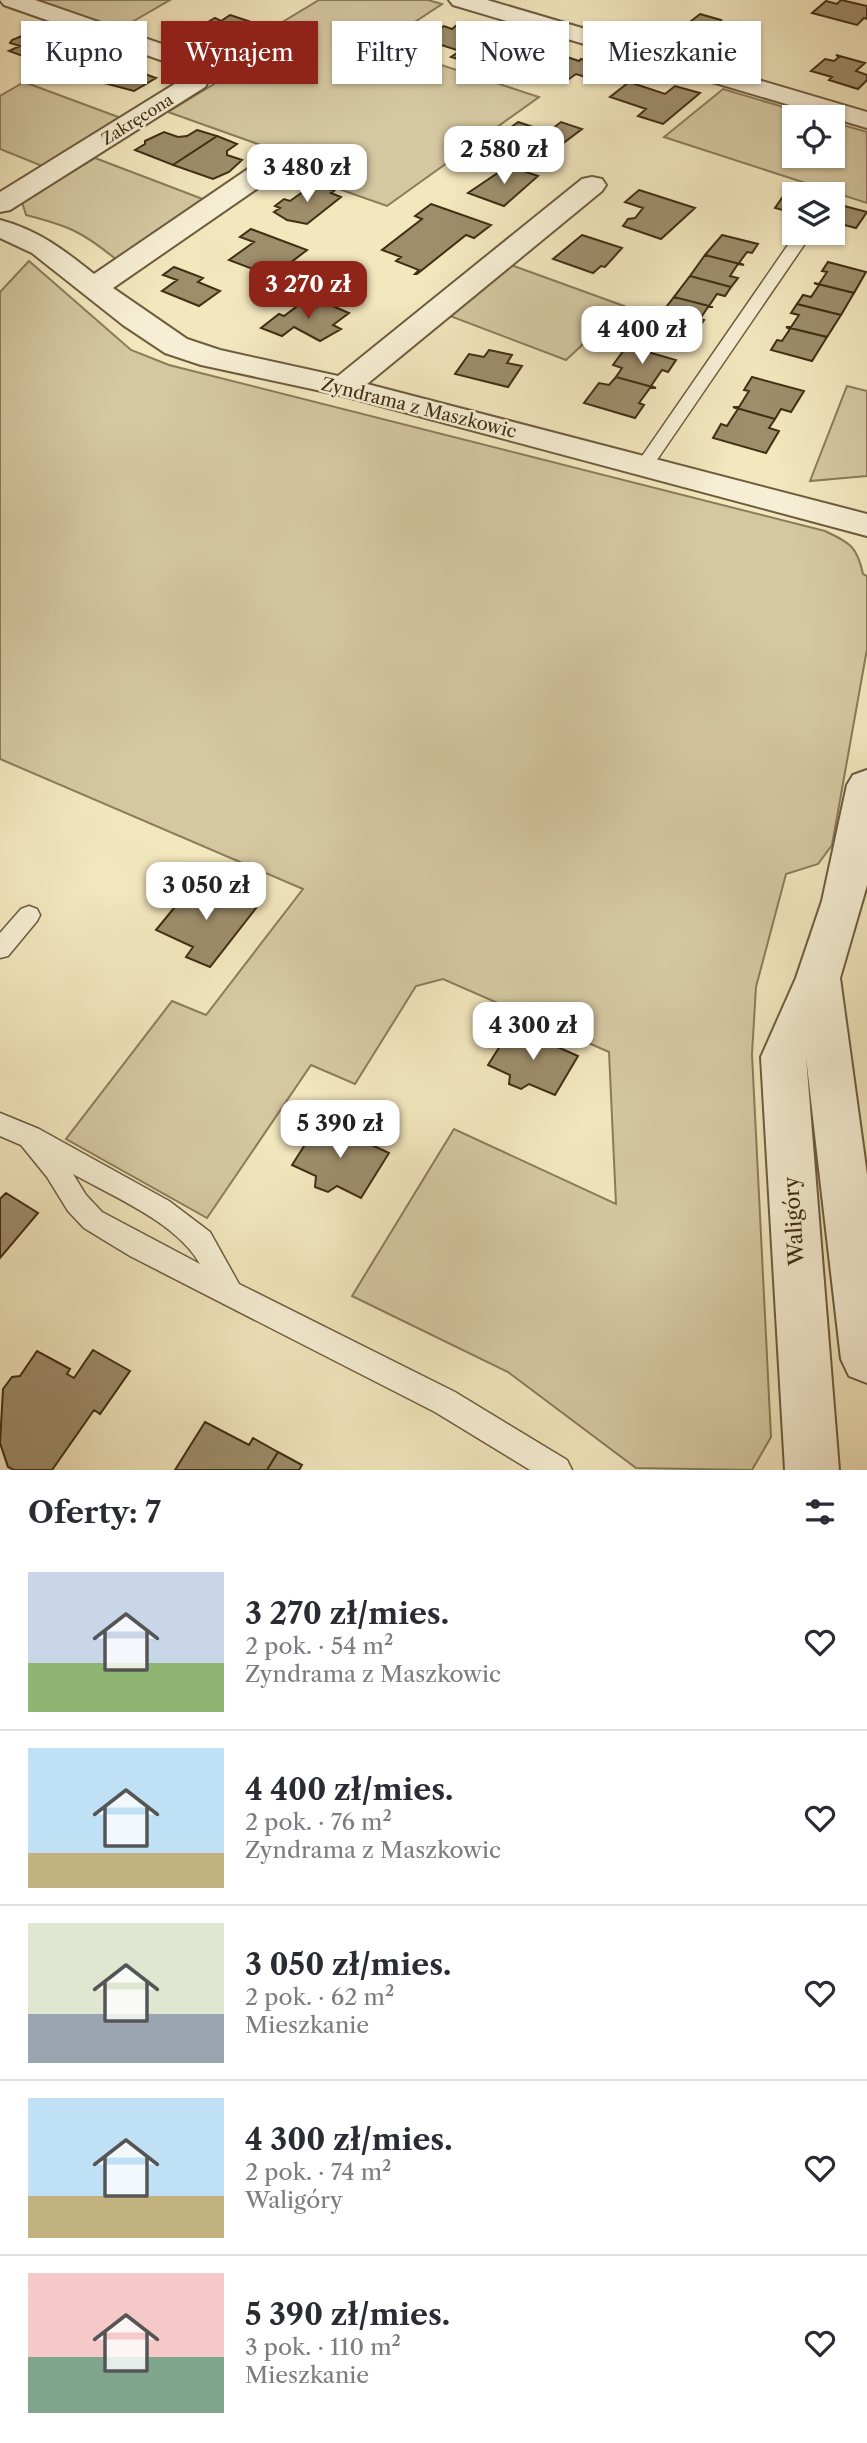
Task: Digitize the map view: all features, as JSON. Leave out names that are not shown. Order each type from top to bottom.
[{"type":"street","name":"Zakręcona","points":[[0,204],[196,82],[202,70],[199,65],[12,0]]},
{"type":"street","points":[[461,0],[867,120]]},
{"type":"street","points":[[94,287],[274,164]]},
{"type":"street","points":[[344,387],[592,185]]},
{"type":"street","name":"Zyndrama z Maszkowic","points":[[0,229],[42,247],[134,319],[176,346],[212,358],[344,387],[867,525]]},
{"type":"street","name":"Waligóry","points":[[812,1470],[783,1057],[818,978],[843,901],[867,785]]},
{"type":"street","name":"Waligóry","points":[[818,978],[867,1359]]},
{"type":"lane","points":[[644,466],[796,245]]},
{"type":"lane","points":[[0,950],[29,915]]},
{"type":"lane","points":[[0,1124],[30,1137],[170,1217],[201,1241],[229,1291]]},
{"type":"lane","points":[[30,1137],[77,1203],[93,1220],[139,1247],[445,1402],[557,1470]]},
{"type":"shaded area","points":[[35,0],[170,0],[134,21],[97,21]]},
{"type":"shaded area","points":[[319,0],[428,0],[442,4],[416,21],[332,21],[332,84],[442,84],[442,65],[456,70],[456,84],[499,84],[539,97],[387,206],[282,169],[297,158],[168,112],[214,84],[318,84],[318,21],[284,21]]},
{"type":"shaded area","points":[[21,84],[29,84],[121,118],[42,166],[0,149],[0,96]]},
{"type":"shaded area","points":[[723,89],[782,107],[782,168],[845,168],[845,126],[867,132],[867,203],[845,196],[845,182],[802,182],[664,137]]},
{"type":"shaded area","points":[[95,158],[208,201],[118,261],[75,231],[26,215],[22,202]]},
{"type":"shaded area","points":[[29,261],[131,350],[169,365],[825,531],[846,542],[855,551],[863,574],[867,576],[867,649],[832,845],[818,864],[786,874],[756,987],[752,1054],[771,1437],[752,1470],[636,1468],[508,1372],[352,1296],[454,1129],[616,1204],[609,1052],[443,979],[416,986],[355,1084],[311,1065],[207,1218],[66,1139],[172,1001],[206,1015],[303,889],[0,759],[0,292]]},
{"type":"shaded area","points":[[511,265],[624,306],[566,360],[450,316]]},
{"type":"shaded area","points":[[847,386],[867,391],[867,476],[810,481]]},
{"type":"building","points":[[841,0],[867,6],[867,19],[864,18],[857,25],[812,13],[826,1],[837,4]]},
{"type":"building","points":[[700,14],[721,20],[720,21],[691,21]]},
{"type":"building","points":[[230,15],[248,21],[221,21]]},
{"type":"building","points":[[456,26],[456,50],[442,45],[442,27],[452,29]]},
{"type":"building","points":[[21,36],[21,55],[9,51],[20,46],[10,43]]},
{"type":"building","points":[[836,55],[865,63],[856,71],[867,75],[867,80],[858,89],[811,71],[825,59],[834,61],[839,57]]},
{"type":"building","points":[[569,58],[583,60],[583,76],[576,74],[569,79]]},
{"type":"building","points":[[147,75],[156,78],[147,83]]},
{"type":"building","points":[[108,84],[146,84],[134,91]]},
{"type":"building","points":[[626,84],[635,84],[665,94],[675,86],[700,93],[663,124],[638,116],[646,109],[610,97]]},
{"type":"building","points":[[518,122],[548,132],[561,122],[582,129],[549,154],[498,137]]},
{"type":"building","points":[[197,130],[217,136],[173,165],[135,150],[145,144],[145,141],[164,132],[178,137],[187,136]]},
{"type":"building","points":[[217,136],[237,144],[227,151],[227,155],[242,160],[229,172],[213,179],[173,165]]},
{"type":"building","points":[[508,166],[538,176],[504,206],[468,193]]},
{"type":"building","points":[[311,182],[334,191],[331,193],[341,197],[307,224],[287,220],[274,212],[280,208],[275,206],[284,199],[290,201]]},
{"type":"building","points":[[639,190],[695,208],[661,239],[623,226],[643,208],[625,202]]},
{"type":"building","points":[[782,198],[782,210],[775,208]]},
{"type":"building","points":[[431,204],[491,225],[474,238],[466,235],[415,274],[419,270],[396,261],[401,257],[382,250],[422,219],[415,216]]},
{"type":"building","points":[[845,206],[867,212],[856,228],[845,225]]},
{"type":"building","points":[[251,229],[307,250],[281,270],[267,264],[258,271],[229,260],[254,242],[240,237]]},
{"type":"building","points":[[582,235],[622,248],[605,267],[601,266],[593,273],[553,259]]},
{"type":"building","points":[[722,235],[758,244],[752,253],[747,252],[739,263],[744,265],[705,255]]},
{"type":"building","points":[[705,255],[744,265],[738,264],[730,276],[738,278],[731,287],[690,276]]},
{"type":"building","points":[[828,262],[866,272],[854,293],[814,283],[819,284],[827,272],[822,271]]},
{"type":"building","points":[[174,267],[203,278],[198,282],[220,291],[199,306],[162,291],[177,280],[163,275]]},
{"type":"building","points":[[690,276],[731,287],[725,296],[717,294],[709,306],[674,297]]},
{"type":"building","points":[[814,283],[854,293],[841,315],[797,304],[803,295],[811,297],[819,285]]},
{"type":"building","points":[[674,297],[713,307],[708,307],[697,330],[657,319]]},
{"type":"building","points":[[303,302],[316,307],[323,302],[349,313],[333,325],[341,329],[320,341],[294,327],[282,336],[261,328],[279,314],[284,316]]},
{"type":"building","points":[[797,304],[841,315],[827,337],[786,327],[791,327],[799,315],[791,313]]},
{"type":"building","points":[[786,327],[827,337],[812,361],[771,350],[777,340],[782,341],[790,329]]},
{"type":"building","points":[[627,346],[676,360],[668,372],[662,370],[651,386],[656,388],[616,377],[622,368],[613,365]]},
{"type":"building","points":[[489,350],[512,355],[507,363],[522,366],[508,387],[455,374],[469,354],[484,357]]},
{"type":"building","points":[[616,377],[656,388],[650,388],[639,403],[644,405],[635,418],[584,403],[599,383],[609,385]]},
{"type":"building","points":[[752,377],[804,391],[791,412],[781,409],[775,419],[733,407],[739,407],[749,391],[744,390]]},
{"type":"building","points":[[733,407],[775,419],[769,428],[779,431],[766,453],[713,438],[721,424],[727,426],[738,409]]},
{"type":"building","points":[[197,880],[256,908],[210,967],[186,957],[193,947],[156,930]]},
{"type":"building","points":[[512,1027],[578,1056],[555,1095],[529,1084],[521,1089],[509,1084],[510,1075],[488,1065]]},
{"type":"building","points":[[320,1121],[389,1153],[361,1198],[337,1186],[328,1192],[315,1187],[316,1176],[292,1165]]},
{"type":"building","points":[[6,1193],[38,1213],[0,1258],[0,1199]]},
{"type":"building","points":[[93,1350],[130,1371],[100,1414],[94,1410],[52,1470],[14,1470],[8,1467],[0,1443],[3,1389],[12,1377],[20,1376],[37,1351],[70,1369],[67,1374],[74,1378]]},
{"type":"building","points":[[205,1422],[249,1445],[253,1438],[278,1452],[267,1470],[175,1470]]},
{"type":"building","points":[[278,1452],[302,1465],[299,1470],[267,1470]]}]
